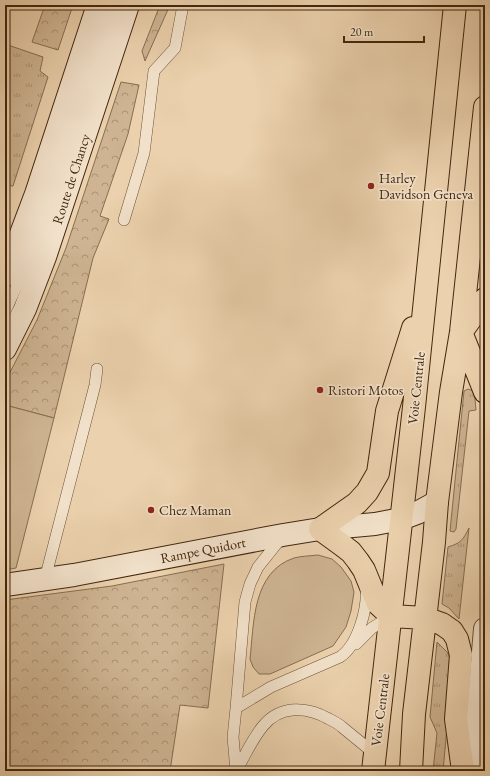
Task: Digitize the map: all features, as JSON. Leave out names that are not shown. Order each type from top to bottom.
[{"type":"main road","points":[[5,276],[36,194],[98,5]]},
{"type":"main road","name":"Route de Chancy","points":[[5,349],[25,309],[45,257],[128,5]]},
{"type":"main road","name":"Voie Centrale","points":[[374,763],[456,5]]},
{"type":"main road","points":[[411,771],[414,714],[437,502],[451,392],[461,332],[485,107]]},
{"type":"main road","points":[[427,279],[387,411],[378,473],[367,492],[357,503],[320,529],[351,552],[364,570],[378,604],[391,616],[425,618],[442,624],[452,631],[457,639],[461,655],[456,719],[463,771]]},
{"type":"main road","points":[[461,332],[485,299]]},
{"type":"main road","points":[[461,332],[485,392]]},
{"type":"main road","name":"Rampe Quidort","points":[[5,585],[81,574],[283,535],[320,529],[375,524],[401,519],[417,513],[437,502]]},
{"type":"main road","points":[[468,771],[478,710],[485,629]]},
{"type":"lane","points":[[5,312],[22,274],[39,227],[113,5]]},
{"type":"lane","points":[[124,220],[144,153],[154,71],[175,48],[183,5]]},
{"type":"lane","points":[[45,579],[95,385],[97,369]]},
{"type":"lane","points":[[283,535],[258,567],[244,602],[233,737],[236,771],[264,725],[276,715],[292,709],[301,709],[320,714],[342,726],[374,763]]},
{"type":"lane","points":[[347,653],[360,627],[365,605],[367,590],[364,570]]},
{"type":"lane","points":[[236,708],[289,678],[347,653],[372,628],[391,616]]},
{"type":"green space","points":[[45,5],[73,5],[58,50],[32,42]]},
{"type":"green space","points":[[160,5],[170,5],[145,61],[142,51]]},
{"type":"green space","points":[[5,44],[43,57],[40,71],[48,77],[13,186],[5,185]]},
{"type":"green space","points":[[121,82],[139,85],[128,134],[100,216],[109,219],[93,258],[54,418],[5,405],[5,382],[37,320],[66,248]]},
{"type":"green space","points":[[468,389],[473,391],[476,410],[469,411],[456,529],[454,532],[450,531],[464,391]]},
{"type":"green space","points":[[5,405],[54,418],[16,568],[5,570]]},
{"type":"green space","points":[[469,528],[459,619],[449,608],[442,604],[448,547],[461,540]]},
{"type":"green space","points":[[318,555],[332,559],[341,567],[351,581],[354,592],[351,611],[346,627],[333,646],[270,674],[259,674],[253,667],[250,659],[255,615],[263,587],[270,575],[280,565],[294,558]]},
{"type":"green space","points":[[224,564],[208,708],[180,705],[170,771],[5,771],[5,600],[112,586]]},
{"type":"green space","points":[[437,642],[447,652],[451,660],[443,771],[433,771],[437,733],[430,717]]},
{"type":"place","name":"Harley Davidson Geneva","points":[[371,186]]},
{"type":"place","name":"Ristori Motos","points":[[320,390]]},
{"type":"place","name":"Chez Maman","points":[[151,510]]}]
